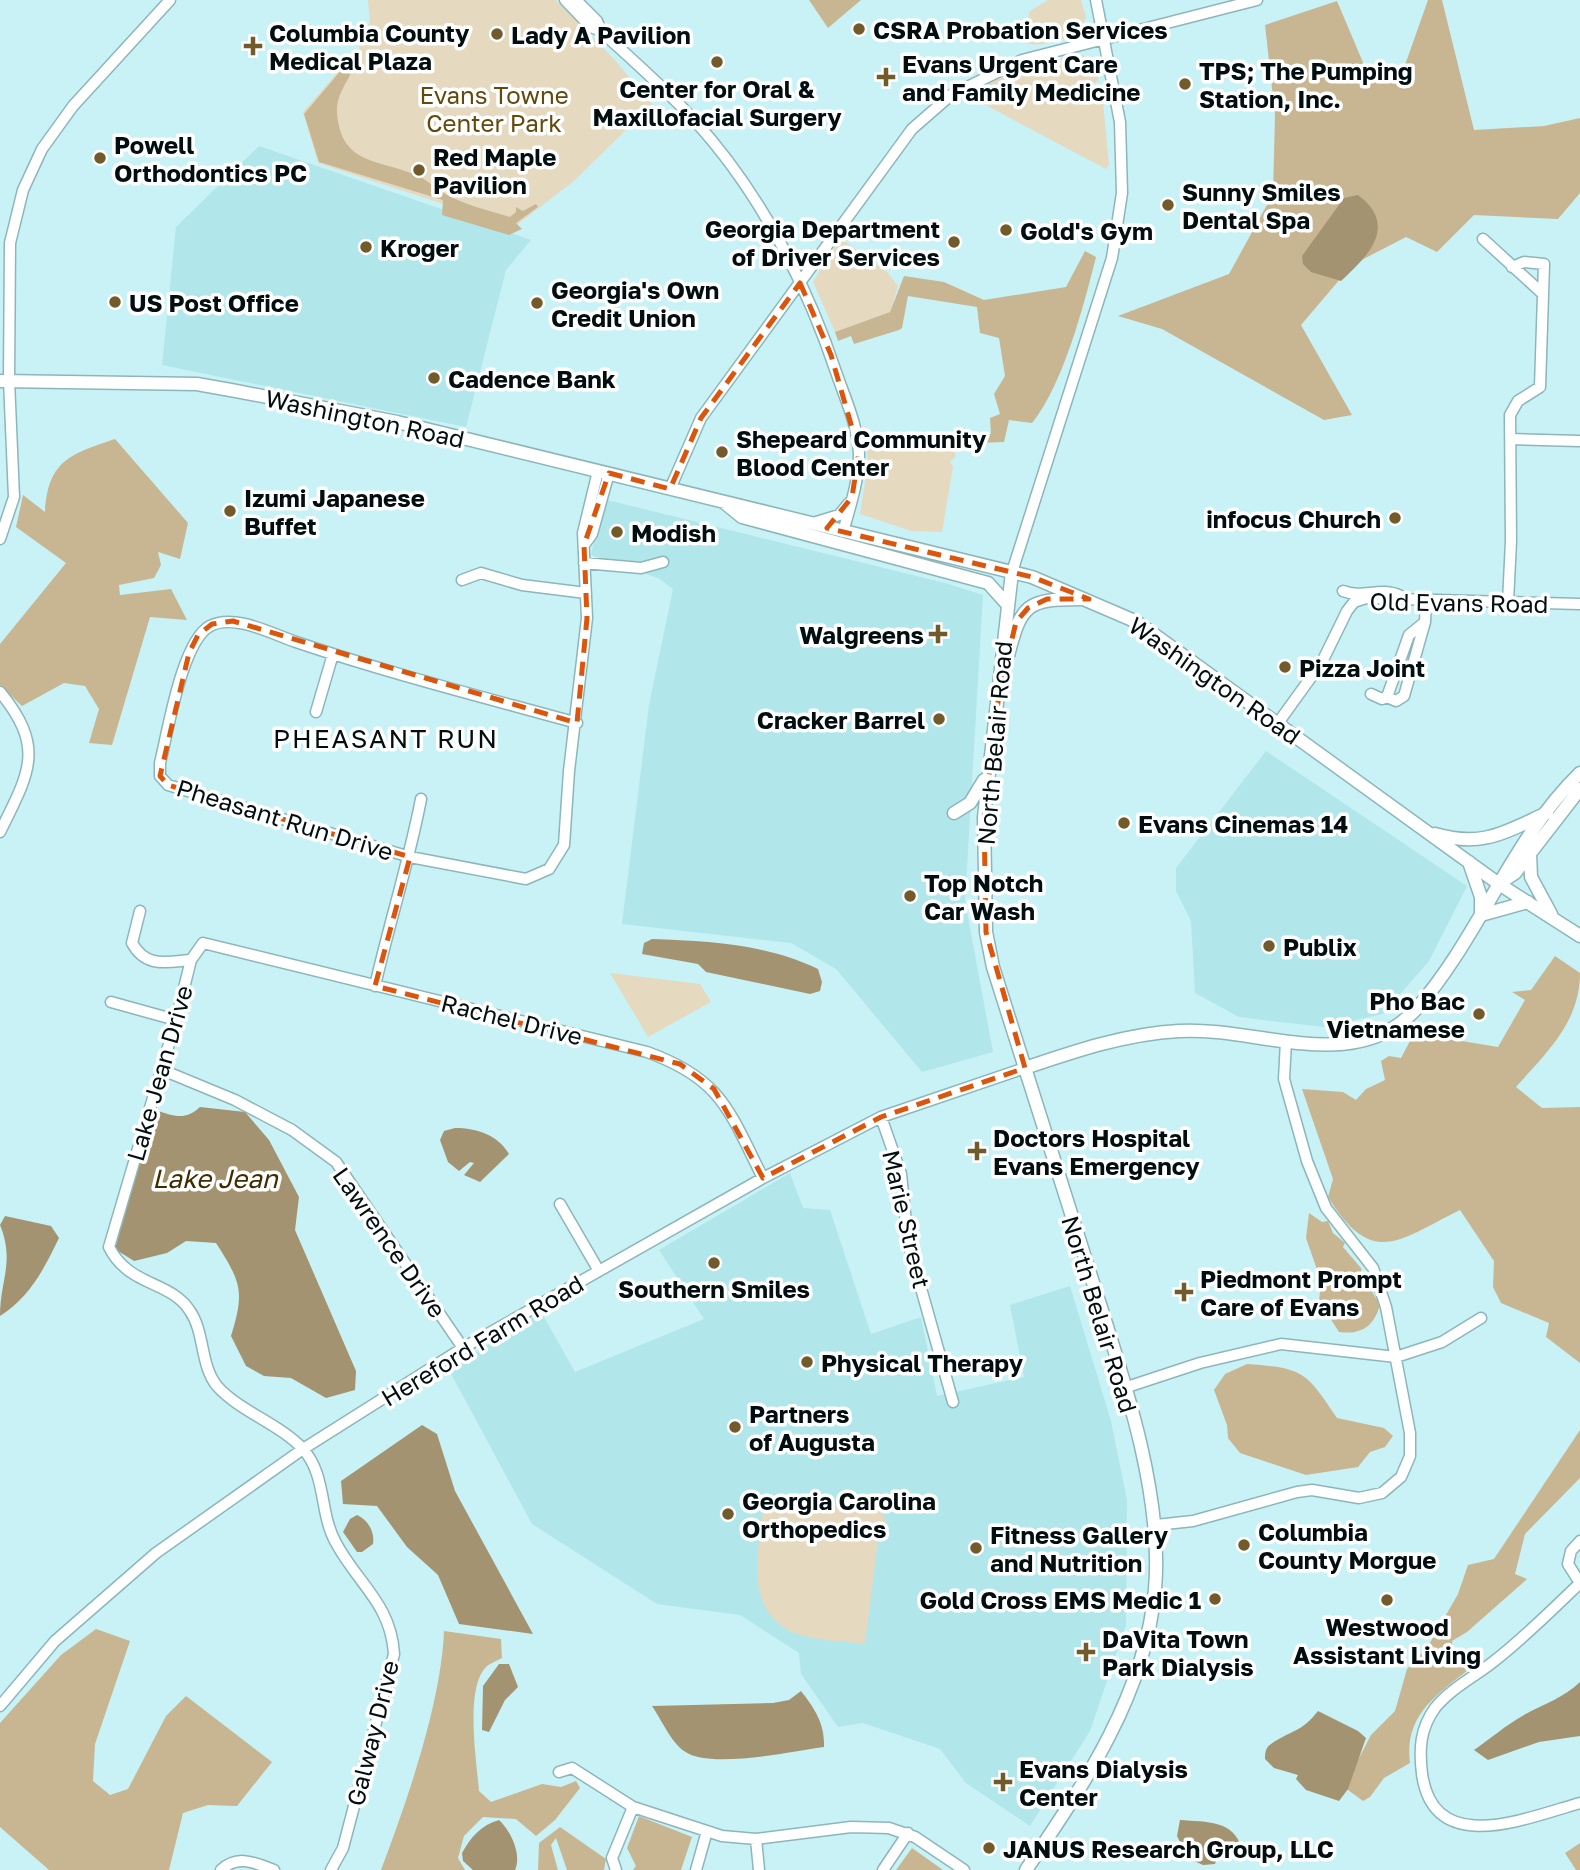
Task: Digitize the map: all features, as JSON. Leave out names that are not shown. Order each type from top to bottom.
[{"type":"main road","name":"Washington Road","points":[[4,381],[197,384],[397,422],[1032,577],[1089,599],[1137,622],[1499,884],[1580,936]]},
{"type":"main road","name":"Washington Road","points":[[723,502],[742,517],[867,553],[988,583],[1007,604]]},
{"type":"main road","name":"North Belair Road","points":[[1012,572],[984,817],[986,932],[993,967],[1124,1388],[1156,1524],[1155,1590],[1138,1666],[1088,1779],[1026,1870]]},
{"type":"main road","points":[[999,694],[1016,622],[1028,608],[1047,599],[1089,599]]},
{"type":"main road","points":[[1025,1068],[1085,1047],[1142,1035],[1182,1031],[1219,1032],[1334,1045],[1363,1042],[1394,1029],[1417,1009],[1481,915],[1507,867],[1580,773]]},
{"type":"main road","points":[[954,813],[970,803],[988,774]]},
{"type":"main road","points":[[1499,884],[1515,873],[1580,789]]},
{"type":"main road","points":[[1428,832],[1470,839],[1496,837],[1547,813]]},
{"type":"main road","points":[[1531,851],[1531,877],[1553,918]]},
{"type":"main road","points":[[1469,862],[1481,897],[1481,915]]},
{"type":"main road","points":[[1481,915],[1528,902]]},
{"type":"street","points":[[0,539],[14,497],[4,381],[10,243],[23,190],[41,149],[73,106],[170,0]]},
{"type":"street","points":[[565,0],[694,120],[760,211],[800,283],[831,355],[852,420],[859,452],[843,532]]},
{"type":"street","points":[[576,0],[597,21],[601,31]]},
{"type":"street","name":"North Belair Road","points":[[1012,572],[1112,258],[1123,178],[1120,122],[1106,38],[1096,0]]},
{"type":"street","points":[[670,489],[701,418],[912,129],[951,95],[1022,60],[1257,0]]},
{"type":"street","points":[[1483,239],[1543,294]]},
{"type":"street","points":[[1508,602],[1510,415],[1513,407],[1540,387],[1544,264],[1524,262],[1512,267]]},
{"type":"street","points":[[1511,439],[1579,441]]},
{"type":"street","name":"Pheasant Run Drive","points":[[577,723],[333,654],[233,621],[212,624],[198,635],[189,653],[160,763],[160,776],[168,785],[410,857],[526,880],[549,869],[564,845],[569,771],[577,723],[587,618],[584,545],[592,534],[603,472]]},
{"type":"street","points":[[810,524],[839,515],[852,497]]},
{"type":"street","points":[[584,564],[640,568],[663,562]]},
{"type":"street","points":[[462,580],[481,573],[522,585],[586,593]]},
{"type":"street","points":[[1343,591],[1356,596],[1389,590],[1406,598]]},
{"type":"street","name":"Old Evans Road","points":[[1278,723],[1322,662],[1354,603],[1366,598],[1580,604]]},
{"type":"street","points":[[1371,694],[1382,699],[1387,697],[1409,635],[1425,622],[1426,599]]},
{"type":"street","points":[[316,712],[333,654]]},
{"type":"street","points":[[0,692],[21,720],[31,746],[27,769],[0,832]]},
{"type":"street","points":[[375,986],[394,905],[410,857],[421,799]]},
{"type":"street","points":[[139,911],[132,943],[140,957],[154,963],[191,960]]},
{"type":"street","name":"Rachel Drive","points":[[203,943],[647,1052],[680,1064],[714,1089],[763,1178]]},
{"type":"street","name":"Lake Jean Drive","points":[[203,943],[191,960],[109,1247],[117,1263],[138,1279],[169,1292],[190,1310],[217,1385],[303,1449]]},
{"type":"street","points":[[111,1002],[176,1020]]},
{"type":"street","points":[[1156,1524],[1193,1521],[1297,1492],[1312,1490],[1359,1498],[1382,1493],[1401,1477],[1410,1456],[1410,1433],[1386,1307],[1373,1268],[1326,1208],[1315,1184],[1284,1080],[1286,1041]]},
{"type":"street","name":"Hereford Farm Road","points":[[0,1706],[55,1641],[156,1553],[303,1449],[463,1348],[763,1178],[881,1117],[1025,1068]]},
{"type":"street","name":"Lawrence Drive","points":[[160,1069],[235,1100],[292,1130],[336,1162],[463,1348]]},
{"type":"street","name":"Marie Street","points":[[881,1117],[901,1174],[908,1242],[953,1402]]},
{"type":"street","points":[[560,1204],[599,1271]]},
{"type":"street","points":[[1124,1388],[1200,1363],[1280,1344],[1396,1357],[1442,1342],[1481,1318]]},
{"type":"street","name":"Galway Drive","points":[[303,1449],[320,1477],[323,1501],[335,1542],[385,1613],[393,1633],[394,1654],[343,1848],[331,1870]]},
{"type":"street","points":[[1580,1541],[1571,1551],[1568,1564],[1580,1583],[1495,1661],[1443,1699],[1421,1734],[1419,1753],[1430,1803],[1448,1821],[1474,1827],[1580,1803]]},
{"type":"street","points":[[559,1772],[572,1768],[634,1807],[707,1831],[756,1839],[851,1827],[889,1828],[908,1833],[964,1870]]},
{"type":"street","points":[[616,1870],[612,1858],[634,1807]]},
{"type":"street","points":[[696,1870],[707,1831]]},
{"type":"street","points":[[883,1870],[908,1833]]},
{"type":"street","points":[[756,1839],[759,1870]]},
{"type":"street","points":[[221,1870],[228,1863],[244,1860],[274,1870]]},
{"type":"highlighted area","points":[[800,283],[831,355],[859,452],[852,497],[827,528],[1032,577],[1089,599],[1047,599],[1028,608],[1016,622],[999,694],[984,817],[986,932],[1025,1068],[881,1117],[763,1178],[714,1089],[680,1064],[375,986],[410,857],[168,785],[160,776],[189,653],[198,635],[212,624],[233,621],[577,723],[587,618],[584,545],[609,473],[670,489],[701,418]]},
{"type":"shaded area","points":[[809,0],[861,0],[828,28]]},
{"type":"shaded area","points":[[1428,0],[1442,0],[1474,130],[1544,126],[1580,118],[1580,193],[1558,219],[1474,215],[1437,252],[1406,237],[1352,265],[1301,325],[1352,415],[1324,420],[1162,329],[1118,316],[1229,274],[1273,194],[1275,115],[1265,25],[1337,1],[1370,79],[1405,65]]},
{"type":"shaded area","points":[[355,54],[354,67],[337,104],[340,131],[346,143],[366,158],[418,176],[464,203],[510,217],[516,212],[516,207],[523,211],[536,204],[538,207],[516,223],[522,229],[509,235],[442,215],[443,200],[319,162],[304,114]]},
{"type":"shaded area","points":[[259,146],[531,240],[506,270],[466,427],[162,365],[176,227]]},
{"type":"shaded area","points":[[1085,251],[1096,257],[1079,321],[1063,366],[1032,423],[1009,420],[1004,442],[978,443],[976,449],[965,442],[969,434],[991,434],[990,418],[1000,414],[994,394],[1005,376],[999,338],[980,333],[977,307],[908,296],[902,328],[899,330],[854,344],[851,336],[838,341],[835,332],[890,312],[904,276],[944,282],[984,300],[1066,287]]},
{"type":"shaded area","points":[[115,439],[188,523],[180,559],[158,552],[161,565],[154,578],[119,585],[120,595],[171,589],[187,620],[150,617],[112,745],[89,743],[99,709],[85,686],[64,683],[22,706],[0,685],[0,644],[66,563],[16,527],[23,495],[45,512],[51,481],[57,470],[74,455]]},
{"type":"shaded area","points":[[603,499],[945,583],[983,595],[965,901],[993,1052],[922,1072],[836,969],[791,943],[622,924],[649,705],[673,589],[658,578],[591,555]]},
{"type":"shaded area","points":[[1266,751],[1467,886],[1429,961],[1383,1014],[1323,1027],[1239,1017],[1195,993],[1191,921],[1176,891],[1176,868]]},
{"type":"shaded area","points":[[1555,956],[1580,973],[1579,991],[1560,1035],[1516,1087],[1542,1108],[1580,1107],[1580,1363],[1546,1337],[1549,1323],[1501,1303],[1493,1287],[1494,1261],[1460,1210],[1404,1238],[1388,1242],[1374,1241],[1359,1234],[1344,1220],[1328,1197],[1333,1179],[1302,1089],[1343,1092],[1356,1100],[1366,1089],[1385,1080],[1381,1061],[1389,1056],[1401,1058],[1411,1039],[1432,1036],[1498,1047],[1525,1000],[1512,992],[1531,990]]},
{"type":"shaded area","points":[[790,1173],[803,1208],[830,1210],[871,1334],[921,1317],[937,1396],[1024,1377],[1010,1305],[1070,1286],[1111,1421],[1127,1500],[1126,1625],[1090,1731],[1030,1826],[966,1783],[940,1749],[863,1723],[838,1727],[801,1674],[799,1653],[740,1615],[657,1604],[532,1524],[449,1370],[540,1310],[575,1372],[704,1319],[659,1250]]},
{"type":"shaded area","points":[[1309,1213],[1322,1222],[1328,1221],[1333,1233],[1345,1243],[1343,1247],[1361,1268],[1362,1275],[1380,1305],[1370,1324],[1360,1330],[1339,1332],[1319,1301],[1321,1281],[1306,1238]]},
{"type":"shaded area","points":[[1247,1364],[1281,1368],[1302,1375],[1318,1391],[1337,1418],[1384,1428],[1393,1436],[1385,1447],[1370,1452],[1358,1467],[1306,1475],[1240,1453],[1228,1438],[1227,1425],[1214,1390],[1225,1374]]},
{"type":"shaded area","points":[[1580,1430],[1580,1478],[1525,1534],[1515,1574],[1527,1579],[1467,1632],[1452,1641],[1455,1662],[1468,1660],[1468,1670],[1434,1698],[1417,1720],[1409,1747],[1410,1763],[1384,1778],[1370,1797],[1363,1801],[1344,1787],[1371,1735],[1395,1711],[1407,1669],[1427,1648],[1458,1594],[1468,1565],[1494,1559]]},
{"type":"shaded area","points":[[96,1629],[130,1641],[95,1744],[93,1781],[110,1795],[128,1789],[166,1716],[186,1696],[272,1762],[237,1806],[208,1805],[183,1813],[169,1870],[49,1870],[0,1827],[0,1723],[61,1655]]},
{"type":"shaded area","points":[[444,1631],[501,1639],[502,1658],[487,1666],[480,1676],[476,1690],[474,1726],[479,1791],[491,1802],[542,1784],[561,1787],[576,1781],[580,1788],[555,1820],[536,1836],[516,1819],[483,1817],[464,1836],[458,1858],[465,1870],[381,1870],[412,1783],[430,1721]]},
{"type":"shaded area","points":[[639,1816],[692,1837],[681,1870],[633,1870],[636,1866],[627,1848]]},
{"type":"shaded area","points":[[560,1827],[606,1859],[604,1870],[567,1870],[556,1838],[551,1845],[558,1870],[538,1870],[539,1843]]},
{"type":"shaded area","points":[[1580,1843],[1580,1870],[1576,1870],[1565,1853]]},
{"type":"shaded area","points":[[912,1848],[943,1870],[896,1870]]},
{"type":"green space","name":"Evans Towne Center Park","points":[[368,0],[556,0],[614,59],[652,104],[574,181],[514,227],[318,163],[303,112],[359,48],[362,33],[370,23]]},
{"type":"green space","points":[[1048,0],[1081,0],[1086,17],[1080,32],[1044,44],[1023,42],[1030,11]]},
{"type":"green space","points":[[1083,55],[1094,62],[1099,80],[1092,85],[1095,100],[1103,103],[1109,164],[1106,169],[974,99],[978,89],[1014,71],[1022,75],[1037,70],[1040,62]]},
{"type":"green space","points":[[846,242],[887,272],[898,286],[890,312],[835,332],[813,282],[837,243]]},
{"type":"green space","points":[[881,440],[954,451],[956,456],[950,462],[953,467],[942,532],[911,531],[860,514],[868,463],[867,447]]},
{"type":"green space","points":[[610,973],[700,984],[711,1002],[648,1037]]},
{"type":"green space","points":[[772,1498],[880,1510],[887,1522],[880,1525],[865,1644],[800,1635],[781,1625],[768,1612],[761,1596],[757,1559],[764,1501]]},
{"type":"water","points":[[1358,195],[1376,218],[1378,229],[1369,251],[1341,281],[1311,272],[1303,264],[1302,256],[1344,198]]},
{"type":"water","points":[[652,939],[737,945],[778,954],[818,969],[822,982],[820,991],[810,994],[706,972],[698,964],[642,954],[644,943]]},
{"type":"water","name":"Lake Jean","points":[[200,1107],[245,1112],[269,1140],[299,1197],[295,1230],[356,1371],[355,1390],[326,1398],[291,1378],[264,1376],[246,1366],[231,1336],[238,1308],[238,1287],[231,1268],[216,1243],[186,1241],[167,1253],[134,1261],[115,1249],[155,1110],[184,1116]]},
{"type":"water","points":[[455,1128],[471,1129],[493,1137],[509,1154],[480,1182],[464,1175],[474,1163],[470,1162],[459,1171],[448,1162],[440,1140],[444,1131]]},
{"type":"water","points":[[5,1216],[51,1226],[59,1238],[28,1291],[0,1316],[7,1261],[0,1225]]},
{"type":"water","points":[[422,1425],[437,1434],[455,1491],[533,1634],[459,1624],[438,1575],[407,1547],[377,1506],[343,1504],[341,1481]]},
{"type":"water","points":[[357,1515],[367,1523],[373,1535],[373,1544],[362,1552],[357,1552],[343,1532],[350,1519]]},
{"type":"water","points":[[499,1664],[509,1664],[518,1687],[505,1700],[489,1732],[482,1730],[483,1686]]},
{"type":"water","points":[[1580,1682],[1580,1736],[1539,1742],[1488,1760],[1474,1750],[1517,1719],[1560,1697]]},
{"type":"water","points":[[801,1691],[818,1717],[823,1731],[824,1747],[752,1758],[712,1759],[684,1751],[652,1706],[773,1703],[789,1700]]},
{"type":"water","points":[[1318,1711],[1358,1731],[1366,1738],[1348,1789],[1339,1801],[1306,1790],[1296,1779],[1298,1775],[1274,1768],[1265,1759],[1269,1745],[1301,1727]]},
{"type":"water","points":[[499,1820],[508,1830],[516,1850],[515,1870],[473,1870],[463,1861],[462,1853],[477,1832]]},
{"type":"water","points":[[1180,1820],[1218,1824],[1233,1833],[1242,1849],[1224,1860],[1217,1858],[1215,1864],[1203,1865],[1194,1861],[1195,1856],[1183,1848],[1177,1836]]},
{"type":"place","name":"CSRA Probation Services","points":[[859,29]]},
{"type":"place","name":"Lady A Pavilion","points":[[497,34]]},
{"type":"place","name":"Columbia County Medical Plaza","points":[[253,46]]},
{"type":"place","name":"Center for Oral & Maxillofacial Surgery","points":[[717,62]]},
{"type":"place","name":"Evans Urgent Care and Family Medicine","points":[[886,77]]},
{"type":"place","name":"TPS; The Pumping Station, Inc.","points":[[1185,84]]},
{"type":"place","name":"Powell Orthodontics PC","points":[[100,158]]},
{"type":"place","name":"Red Maple Pavilion","points":[[419,170]]},
{"type":"place","name":"Sunny Smiles Dental Spa","points":[[1168,205]]},
{"type":"place","name":"Gold's Gym","points":[[1006,230]]},
{"type":"place","name":"Georgia Department of Driver Services","points":[[954,242]]},
{"type":"place","name":"Kroger","points":[[366,247]]},
{"type":"place","name":"US Post Office","points":[[115,302]]},
{"type":"place","name":"Georgia's Own Credit Union","points":[[537,303]]},
{"type":"place","name":"Cadence Bank","points":[[434,378]]},
{"type":"place","name":"Shepeard Community Blood Center","points":[[722,452]]},
{"type":"place","name":"Izumi Japanese Buffet","points":[[230,511]]},
{"type":"place","name":"infocus Church","points":[[1395,518]]},
{"type":"place","name":"Modish","points":[[617,532]]},
{"type":"place","name":"Walgreens","points":[[938,634]]},
{"type":"place","name":"Pizza Joint","points":[[1285,667]]},
{"type":"place","name":"Cracker Barrel","points":[[939,719]]},
{"type":"place","name":"Evans Cinemas 14","points":[[1124,823]]},
{"type":"place","name":"Top Notch Car Wash","points":[[910,896]]},
{"type":"place","name":"Publix","points":[[1269,946]]},
{"type":"place","name":"Pho Bac Vietnamese","points":[[1479,1014]]},
{"type":"place","name":"Doctors Hospital Evans Emergency","points":[[977,1151]]},
{"type":"place","name":"Southern Smiles","points":[[714,1263]]},
{"type":"place","name":"Piedmont Prompt Care of Evans","points":[[1184,1292]]},
{"type":"place","name":"Physical Therapy","points":[[807,1362]]},
{"type":"place","name":"Partners of Augusta","points":[[735,1427]]},
{"type":"place","name":"Georgia Carolina Orthopedics","points":[[728,1514]]},
{"type":"place","name":"Columbia County Morgue","points":[[1244,1545]]},
{"type":"place","name":"Fitness Gallery and Nutrition","points":[[976,1548]]},
{"type":"place","name":"Gold Cross EMS Medic 1","points":[[1215,1599]]},
{"type":"place","name":"Westwood Assistant Living","points":[[1387,1600]]},
{"type":"place","name":"DaVita Town Park Dialysis","points":[[1086,1652]]},
{"type":"place","name":"Evans Dialysis Center","points":[[1003,1782]]},
{"type":"place","name":"JANUS Research Group, LLC","points":[[989,1848]]},
{"type":"district","name":"PHEASANT RUN","points":[[386,738]]}]
